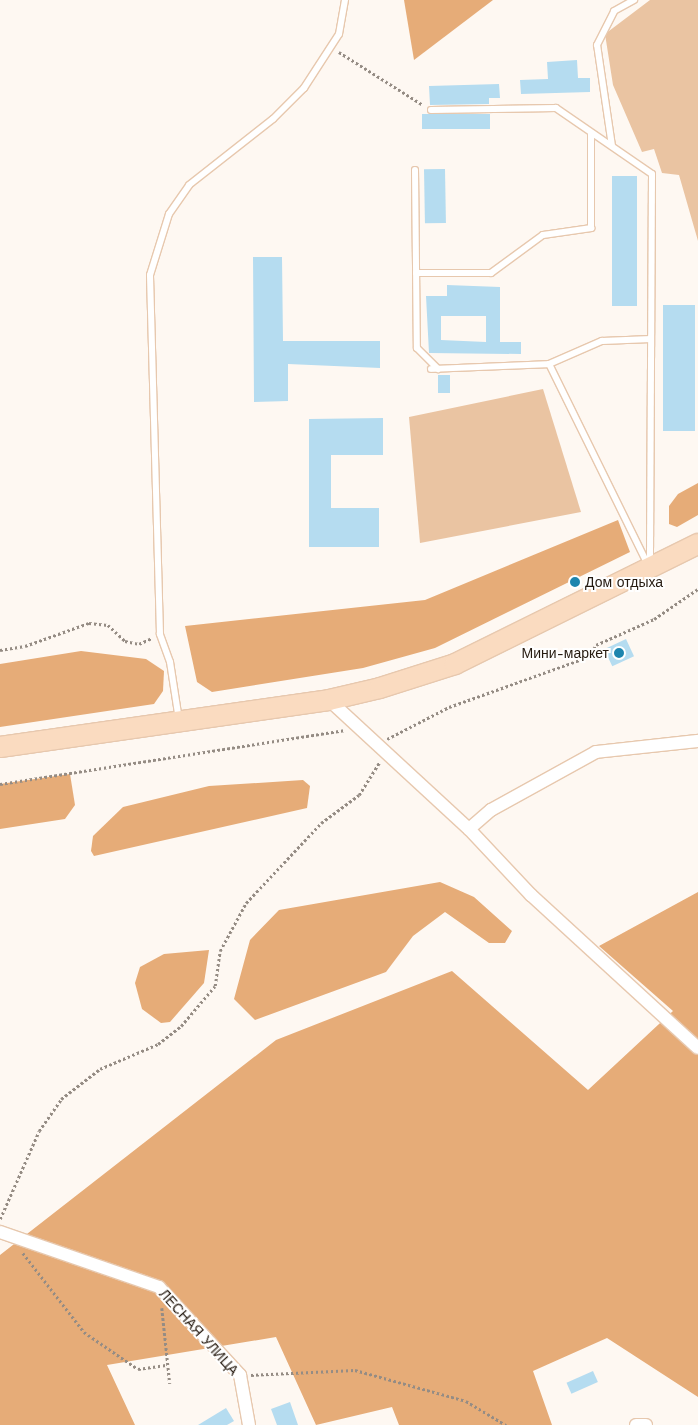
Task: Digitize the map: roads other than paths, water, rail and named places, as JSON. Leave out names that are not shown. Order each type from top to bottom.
[{"type":"main road","points":[[0,747],[329,700],[455,664],[698,544]]},
{"type":"street","points":[[329,700],[469,829],[531,896],[698,1048]]},
{"type":"street","points":[[469,829],[491,810],[596,752],[698,741]]},
{"type":"street","name":"ЛЕСНАЯ УЛИЦА","points":[[5,1233],[160,1287],[240,1375],[249,1425]]},
{"type":"street","points":[[636,1425],[646,1425]]},
{"type":"lane","points":[[179,721],[170,662],[160,634],[149,301],[158,241],[169,214],[188,185],[274,119],[304,88],[339,34],[345,0]]},
{"type":"lane","points":[[612,146],[597,45],[614,11],[634,0]]},
{"type":"lane","points":[[431,110],[556,108],[652,174],[650,569]]},
{"type":"lane","points":[[416,273],[491,273],[543,235],[591,228],[592,133]]},
{"type":"lane","points":[[415,170],[417,348],[435,369],[549,364],[602,341],[651,339]]},
{"type":"lane","points":[[549,364],[650,569]]},
{"type":"place","name":"Дом отдыха","points":[[575,582]]},
{"type":"place","name":"Мини-маркет","points":[[619,653]]}]
